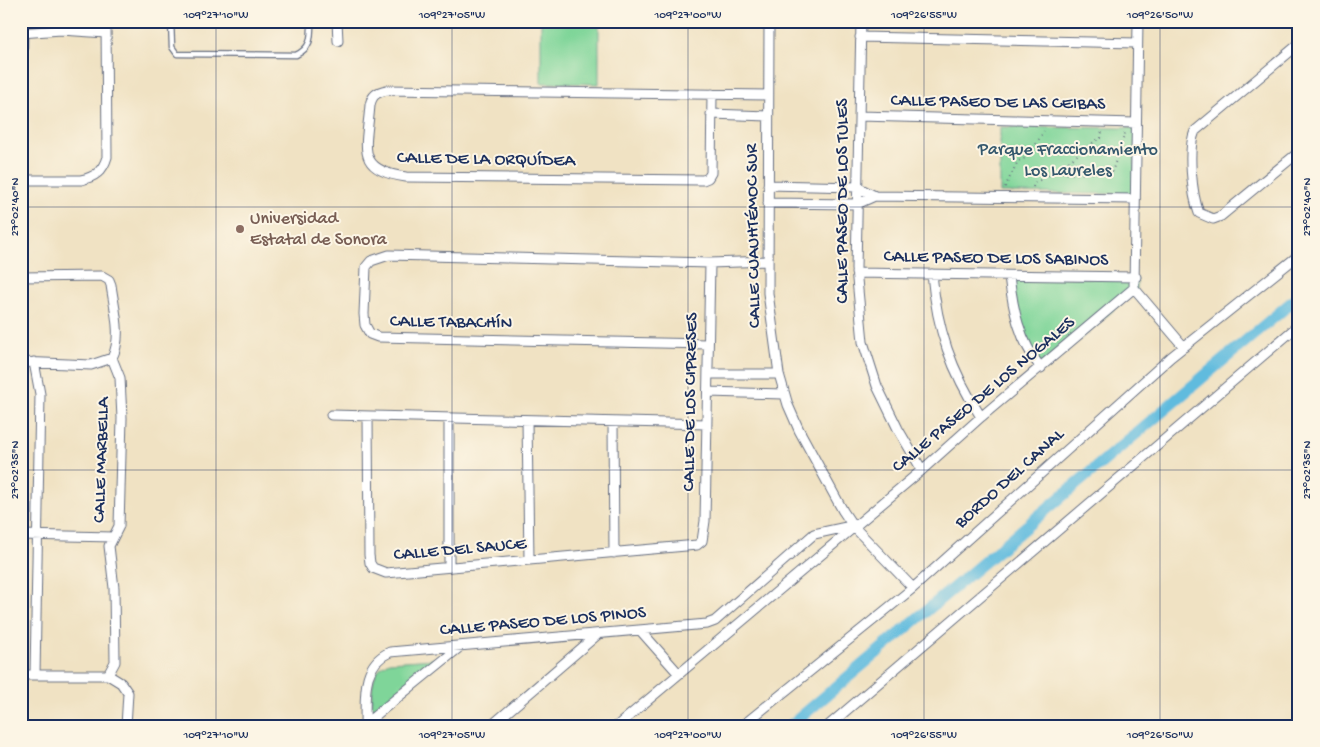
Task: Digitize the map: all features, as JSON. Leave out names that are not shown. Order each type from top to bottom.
[{"type":"street","points":[[21,180],[81,180],[98,174],[104,168],[107,157],[106,21]]},
{"type":"street","points":[[337,21],[338,41]]},
{"type":"street","name":"CALLE CUAUHTÉMOC SUR","points":[[768,21],[768,293],[779,374],[784,394],[799,430],[854,526],[912,588]]},
{"type":"street","name":"CALLE PASEO DE LOS TULES","points":[[860,21],[856,273],[860,326],[866,359],[890,415],[922,470]]},
{"type":"street","points":[[1138,21],[1135,199],[1136,278],[1134,288],[1184,346]]},
{"type":"street","points":[[21,126],[22,33],[61,30],[106,33]]},
{"type":"street","points":[[860,37],[1137,43]]},
{"type":"street","points":[[1299,44],[1201,125],[1193,137],[1192,165],[1195,204],[1200,213],[1213,219],[1221,216],[1299,152]]},
{"type":"street","name":"CALLE DE LA ORQUÍDEA","points":[[712,94],[711,173],[708,178],[703,180],[406,177],[380,172],[372,166],[368,158],[367,143],[371,98],[381,91],[712,94],[768,95]]},
{"type":"street","points":[[711,114],[768,116]]},
{"type":"street","name":"CALLE PASEO DE LAS CEIBAS","points":[[859,116],[1136,123]]},
{"type":"street","points":[[768,185],[857,187],[875,196]]},
{"type":"street","points":[[768,203],[857,204],[875,196],[1135,199]]},
{"type":"street","name":"BORDO DEL CANAL","points":[[742,726],[912,588],[1184,346],[1299,255]]},
{"type":"street","name":"CALLE TABACHÍN","points":[[708,344],[378,337],[370,334],[364,314],[366,267],[371,261],[389,256],[710,263]]},
{"type":"street","points":[[710,263],[768,261]]},
{"type":"street","name":"CALLE DE LOS CIPRESES","points":[[702,541],[705,521],[710,263]]},
{"type":"street","name":"CALLE PASEO DE LOS SABINOS","points":[[856,273],[1136,278]]},
{"type":"street","points":[[932,274],[938,319],[945,348],[958,378],[981,417]]},
{"type":"street","points":[[21,276],[106,278],[111,285],[118,337],[116,351],[112,358],[91,366],[21,362]]},
{"type":"street","points":[[1009,276],[1018,325],[1025,344],[1040,368]]},
{"type":"street","name":"CALLE PASEO DE LOS NOGALES","points":[[617,726],[922,470],[981,417],[1134,288]]},
{"type":"street","points":[[828,726],[1299,325]]},
{"type":"street","name":"CALLE MARBELLA","points":[[108,675],[114,662],[114,588],[109,546],[119,526],[122,418],[120,378],[112,358]]},
{"type":"street","points":[[34,362],[40,394],[35,674]]},
{"type":"street","points":[[708,374],[779,374]]},
{"type":"street","points":[[708,392],[784,394]]},
{"type":"street","points":[[331,415],[707,424]]},
{"type":"street","name":"CALLE DEL SAUCE","points":[[368,416],[370,563],[373,568],[386,572],[449,567],[684,547],[697,545],[702,541]]},
{"type":"street","points":[[449,418],[449,567]]},
{"type":"street","points":[[528,420],[529,560]]},
{"type":"street","points":[[613,422],[614,553]]},
{"type":"street","name":"CALLE PASEO DE LOS NOGALES","points":[[715,622],[814,534],[854,526]]},
{"type":"street","points":[[21,535],[113,536]]},
{"type":"street","points":[[715,622],[726,634]]},
{"type":"street","name":"CALLE PASEO DE LOS PINOS","points":[[366,725],[366,680],[377,661],[390,652],[715,622]]},
{"type":"street","points":[[640,630],[679,674]]},
{"type":"street","points":[[491,726],[597,634]]},
{"type":"street","points":[[366,725],[461,646]]},
{"type":"street","points":[[21,675],[108,675],[121,683],[128,693],[126,726]]},
{"type":"lane","points":[[171,21],[172,47],[177,54],[296,55],[308,47],[311,40],[311,21]]},
{"type":"path","points":[[1000,198],[1018,162],[1028,158],[1052,120]]},
{"type":"path","points":[[1029,199],[1034,183],[1057,170],[1094,141],[1101,138],[1102,122]]},
{"type":"path","points":[[1057,170],[1070,174],[1112,172],[1125,140],[1126,122]]},
{"type":"green space","points":[[541,22],[599,24],[599,84],[541,83]]},
{"type":"green space","name":"Parque Fraccionamiento Los Laureles","points":[[1000,127],[1136,128],[1134,194],[1000,193]]},
{"type":"green space","points":[[1014,276],[1137,279],[1137,290],[1044,370],[1025,342],[1014,291]]},
{"type":"green space","points":[[435,659],[372,711],[373,683],[378,671],[383,666],[389,662]]},
{"type":"waterway","points":[[790,726],[1299,296]]},
{"type":"place","name":"Universidad Estatal de Sonora","points":[[240,229]]}]
